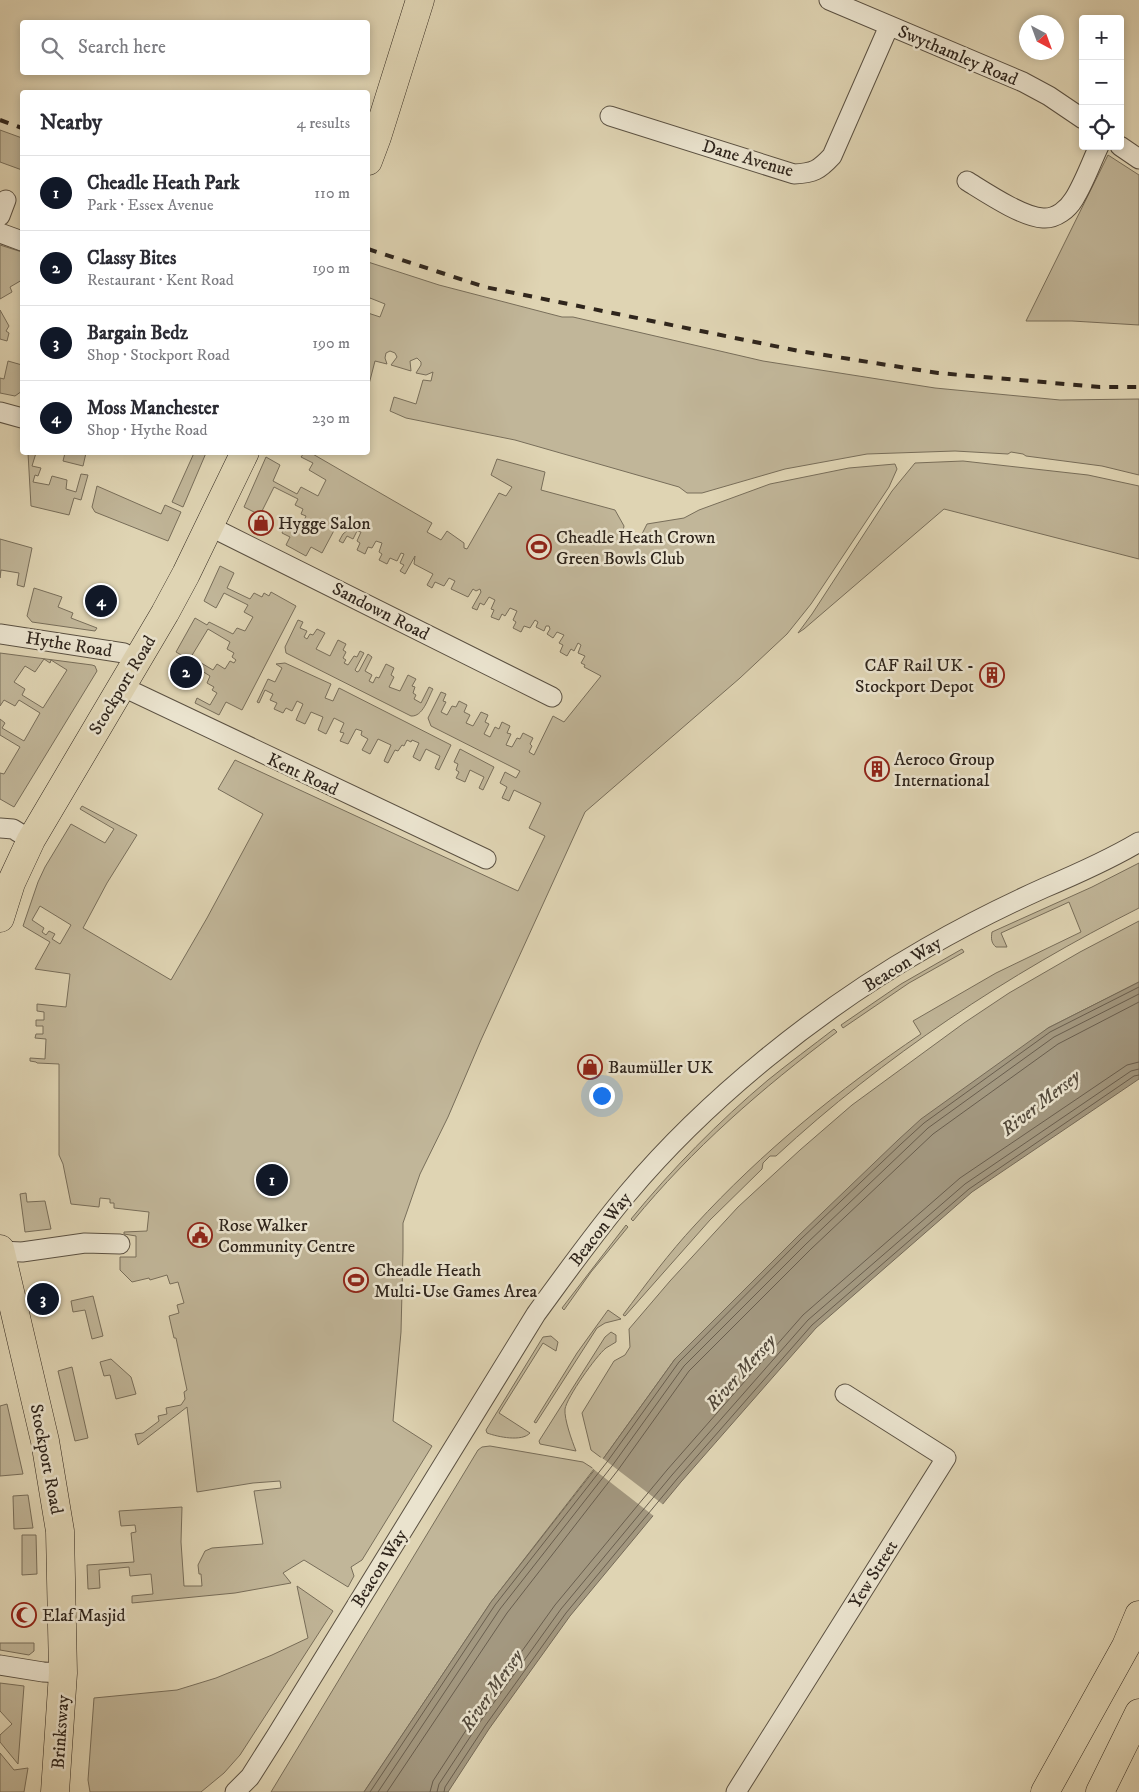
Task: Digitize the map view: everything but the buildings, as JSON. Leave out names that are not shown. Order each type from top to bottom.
[{"type":"main road","points":[[370,155],[420,0]]},
{"type":"main road","name":"Stockport Road","points":[[0,918],[11,883],[31,840],[182,582],[244,455]]},
{"type":"main road","name":"Stockport Road","points":[[0,1250],[45,1441],[58,1511],[63,1673]]},
{"type":"main road","points":[[1045,1792],[1126,1646],[1139,1615]]},
{"type":"main road","name":"Brinksway","points":[[55,1792],[63,1673]]},
{"type":"main road","points":[[1100,1792],[1139,1712]]},
{"type":"street","name":"Swythamley Road","points":[[828,0],[1022,82],[1049,96],[1079,117]]},
{"type":"street","name":"Dane Avenue","points":[[610,116],[794,174],[808,173],[820,169],[832,156],[888,26]]},
{"type":"street","points":[[1124,149],[1139,159]]},
{"type":"street","points":[[966,181],[1022,212],[1042,218],[1051,217],[1062,213],[1074,200],[1097,150]]},
{"type":"street","points":[[0,233],[20,240]]},
{"type":"street","points":[[0,412],[20,417]]},
{"type":"street","name":"Sandown Road","points":[[209,526],[552,697]]},
{"type":"street","name":"Hythe Road","points":[[0,634],[124,653],[137,660]]},
{"type":"street","name":"Kent Road","points":[[122,686],[252,750],[486,859]]},
{"type":"street","points":[[0,828],[13,830],[31,840]]},
{"type":"street","name":"Beacon Way","points":[[235,1792],[250,1776],[276,1736],[536,1314],[581,1251],[629,1192],[669,1148],[713,1105],[776,1050],[869,983],[925,948],[1009,904],[1094,867],[1139,842]]},
{"type":"street","points":[[0,1250],[22,1252],[85,1243],[120,1244]]},
{"type":"street","name":"Yew Street","points":[[736,1792],[946,1458],[845,1394]]},
{"type":"street","points":[[0,1665],[43,1672],[63,1673]]},
{"type":"shaded area","points":[[0,130],[20,137],[20,169],[0,162]]},
{"type":"shaded area","points":[[1108,155],[1139,175],[1139,325],[1072,321],[1026,321]]},
{"type":"shaded area","points":[[0,245],[20,251],[20,281],[10,287],[12,292],[0,299]]},
{"type":"shaded area","points":[[370,263],[439,285],[562,317],[573,317],[763,361],[935,388],[1060,400],[1139,399],[1139,475],[1102,466],[1026,456],[1011,452],[1008,454],[955,451],[867,454],[785,469],[702,493],[687,493],[679,487],[515,440],[406,418],[390,411],[394,397],[416,404],[423,380],[431,381],[433,372],[426,375],[416,373],[421,365],[417,358],[410,361],[411,371],[391,365],[397,357],[395,353],[390,351],[386,353],[387,364],[375,361],[370,380],[370,314],[380,317],[385,304],[370,298]]},
{"type":"shaded area","points":[[0,310],[9,326],[6,331],[9,333],[7,341],[0,339]]},
{"type":"shaded area","points":[[8,361],[20,364],[20,392],[15,396],[0,393],[0,378],[4,379]]},
{"type":"shaded area","points":[[28,455],[35,455],[32,466],[41,468],[38,476],[35,475],[33,482],[49,485],[52,476],[67,480],[66,489],[76,492],[81,474],[88,475],[81,500],[74,498],[69,515],[31,506]]},
{"type":"shaded area","points":[[64,455],[86,455],[83,466],[63,461]]},
{"type":"shaded area","points":[[193,455],[205,455],[183,507],[172,502]]},
{"type":"shaded area","points":[[302,455],[314,455],[432,523],[427,532],[441,540],[447,531],[464,543],[464,548],[467,549],[499,493],[506,496],[512,487],[491,475],[497,459],[545,472],[541,490],[615,510],[624,526],[622,536],[638,542],[647,524],[684,518],[699,510],[770,484],[849,468],[895,464],[897,469],[889,487],[811,604],[787,634],[740,678],[585,812],[448,1117],[420,1174],[403,1223],[401,1332],[393,1421],[432,1446],[362,1560],[351,1567],[354,1576],[348,1587],[304,1560],[283,1573],[291,1583],[235,1593],[132,1603],[132,1596],[153,1594],[151,1574],[130,1576],[129,1567],[99,1570],[100,1588],[88,1589],[87,1565],[134,1562],[131,1533],[136,1532],[135,1525],[121,1526],[119,1511],[182,1507],[181,1542],[184,1586],[202,1586],[198,1565],[205,1551],[212,1548],[263,1544],[254,1491],[281,1488],[280,1481],[253,1483],[197,1492],[187,1407],[138,1445],[135,1434],[143,1433],[159,1421],[158,1416],[167,1414],[166,1408],[181,1405],[185,1399],[184,1392],[187,1390],[176,1338],[174,1338],[169,1316],[179,1313],[177,1305],[184,1303],[178,1282],[170,1284],[167,1275],[150,1280],[149,1278],[132,1282],[120,1270],[120,1257],[136,1257],[136,1236],[124,1234],[124,1232],[147,1231],[149,1212],[114,1208],[114,1203],[110,1203],[110,1199],[100,1198],[99,1207],[71,1204],[63,1164],[59,1155],[59,1064],[30,1061],[30,1058],[45,1059],[46,1039],[35,1038],[36,1034],[43,1034],[43,1026],[36,1026],[36,1020],[44,1020],[44,1012],[37,1011],[37,1004],[66,1007],[70,974],[35,969],[50,942],[23,926],[45,867],[71,824],[105,843],[114,829],[80,809],[82,806],[137,835],[107,883],[83,928],[171,980],[263,814],[218,789],[235,760],[518,891],[545,836],[529,828],[541,803],[514,790],[509,801],[502,798],[507,787],[500,783],[505,772],[516,778],[520,771],[431,726],[428,718],[441,692],[446,694],[443,701],[446,702],[441,712],[447,715],[452,706],[456,707],[459,701],[467,705],[464,712],[470,715],[466,723],[473,726],[481,712],[488,715],[485,722],[489,724],[484,734],[490,737],[495,727],[499,729],[502,722],[510,726],[507,733],[511,734],[506,745],[512,747],[517,738],[520,739],[523,733],[533,738],[529,752],[534,755],[553,716],[564,722],[601,676],[584,667],[585,665],[581,663],[585,656],[578,653],[581,645],[578,643],[574,651],[571,649],[567,656],[560,652],[563,645],[559,643],[564,635],[557,632],[553,638],[547,634],[550,629],[549,626],[546,626],[544,631],[536,627],[538,622],[535,620],[530,628],[524,626],[521,632],[513,628],[516,622],[513,620],[517,611],[510,608],[505,616],[502,614],[499,620],[491,617],[494,610],[491,609],[495,600],[489,597],[484,605],[480,603],[477,610],[472,608],[481,592],[480,589],[476,591],[473,589],[468,597],[451,589],[455,581],[449,578],[444,586],[435,582],[432,588],[427,585],[433,574],[414,564],[415,556],[405,574],[400,571],[404,565],[400,563],[404,554],[401,553],[397,561],[390,558],[387,564],[379,560],[382,554],[379,552],[382,543],[376,541],[372,548],[368,547],[365,554],[357,550],[360,543],[357,541],[361,532],[357,531],[353,539],[347,536],[343,543],[339,541],[349,529],[339,521],[322,553],[311,547],[306,556],[286,545],[290,537],[282,533],[287,521],[296,525],[298,521],[303,523],[306,516],[301,514],[303,509],[295,505],[298,499],[274,487],[260,515],[244,507],[266,457],[280,465],[273,481],[297,494],[301,487],[318,496],[326,480],[309,470],[313,463],[301,457]],"holes":[[[40,906],[71,925],[60,944],[52,939],[55,934],[49,931],[46,935],[42,932],[44,928],[32,920]]]},
{"type":"shaded area","points":[[963,461],[1088,475],[1139,486],[1139,559],[944,509],[798,633],[892,491],[915,463]]},
{"type":"shaded area","points":[[97,486],[161,514],[165,505],[181,512],[168,541],[95,512],[92,507]]},
{"type":"shaded area","points":[[0,539],[32,548],[24,587],[17,585],[19,573],[1,570],[0,578]]},
{"type":"shaded area","points":[[220,566],[234,573],[227,588],[250,599],[254,593],[262,597],[264,593],[269,596],[271,592],[296,606],[242,710],[226,702],[219,715],[195,703],[197,698],[210,705],[217,693],[212,690],[214,687],[207,683],[210,676],[189,663],[190,660],[176,652],[195,618],[207,625],[209,622],[233,634],[237,628],[245,631],[253,617],[244,612],[248,605],[224,593],[216,608],[204,601]],"holes":[[[208,629],[230,642],[227,649],[234,653],[232,657],[236,660],[234,663],[230,661],[225,669],[217,664],[213,670],[191,657]]]},
{"type":"shaded area","points":[[34,588],[62,597],[58,607],[73,613],[71,618],[97,628],[95,631],[32,622],[27,616]]},
{"type":"shaded area","points":[[298,620],[303,622],[300,628],[307,631],[304,637],[307,639],[317,629],[325,633],[316,649],[330,656],[338,640],[346,644],[343,650],[346,652],[343,658],[346,660],[344,663],[348,665],[354,656],[357,657],[360,651],[364,653],[355,670],[357,672],[368,654],[372,657],[365,671],[372,675],[369,681],[373,683],[376,677],[379,678],[386,664],[394,668],[391,675],[394,677],[389,687],[400,691],[408,675],[416,679],[412,686],[415,687],[413,693],[416,695],[414,699],[421,703],[429,687],[433,689],[422,710],[411,716],[286,653],[285,647]]},
{"type":"shaded area","points":[[0,653],[92,665],[95,666],[97,671],[14,807],[0,799],[0,773],[4,774],[20,747],[0,735],[0,719],[5,723],[2,728],[24,741],[40,713],[19,700],[15,706],[4,700],[0,706]],"holes":[[[44,659],[50,663],[51,660],[67,670],[43,708],[22,695],[25,689],[14,682],[25,666],[35,672]]]},
{"type":"shaded area","points":[[285,663],[331,684],[325,698],[333,701],[339,688],[451,745],[439,770],[435,768],[440,756],[426,749],[420,761],[413,757],[419,743],[412,740],[411,742],[407,740],[398,751],[395,750],[388,763],[384,761],[391,745],[378,739],[370,754],[362,750],[368,739],[361,735],[362,731],[356,729],[348,744],[340,741],[344,733],[340,732],[344,723],[334,718],[326,734],[318,730],[323,717],[311,712],[305,724],[296,720],[303,704],[297,701],[292,711],[286,708],[283,713],[274,709],[277,703],[270,700],[273,694],[265,690],[259,703],[257,702],[268,679],[275,682],[282,668],[276,664]]},
{"type":"shaded area","points":[[460,749],[494,767],[483,790],[479,788],[484,777],[470,770],[465,782],[456,778],[459,772],[456,770],[458,764],[454,762]]},
{"type":"shaded area","points":[[1139,863],[1139,908],[995,989],[949,1019],[860,1084],[776,1156],[770,1156],[763,1163],[762,1169],[710,1220],[625,1316],[623,1315],[685,1236],[747,1172],[802,1123],[860,1077],[921,1034],[913,1021],[996,973],[1081,932],[1069,902],[1001,933],[1007,947],[996,947],[994,945],[992,932],[1092,887]]},
{"type":"shaded area","points":[[1139,921],[1139,982],[1048,1028],[675,1359],[603,1459],[591,1450],[582,1413],[614,1361],[625,1355],[630,1347],[629,1329],[738,1207],[852,1105],[964,1023],[1009,993]]},
{"type":"shaded area","points":[[962,949],[964,952],[909,983],[843,1028],[841,1025],[901,984]]},
{"type":"shaded area","points":[[834,1029],[837,1032],[729,1120],[679,1169],[633,1221],[631,1219],[679,1164],[731,1112],[768,1080]]},
{"type":"shaded area","points":[[26,1193],[27,1202],[45,1201],[51,1229],[25,1232],[20,1194]]},
{"type":"shaded area","points":[[626,1225],[628,1227],[591,1272],[564,1310],[562,1308]]},
{"type":"shaded area","points":[[93,1296],[103,1336],[92,1339],[85,1310],[73,1312],[71,1301]]},
{"type":"shaded area","points":[[608,1310],[621,1319],[605,1323],[597,1328],[536,1423],[534,1422],[577,1353]]},
{"type":"shaded area","points":[[611,1332],[616,1335],[616,1342],[601,1352],[576,1387],[565,1409],[570,1436],[576,1451],[540,1444],[539,1441],[605,1337]]},
{"type":"shaded area","points":[[551,1336],[558,1342],[556,1351],[543,1343],[499,1413],[530,1433],[516,1438],[487,1433],[486,1430],[543,1337]]},
{"type":"shaded area","points":[[111,1359],[131,1377],[136,1394],[116,1399],[110,1375],[104,1376],[100,1362]]},
{"type":"shaded area","points":[[72,1367],[88,1438],[75,1441],[58,1371]]},
{"type":"shaded area","points":[[7,1404],[23,1474],[0,1476],[0,1406]]},
{"type":"shaded area","points":[[490,1446],[583,1462],[594,1469],[491,1602],[364,1792],[271,1792],[478,1450],[482,1447]]},
{"type":"shaded area","points":[[28,1495],[33,1528],[14,1529],[13,1496]]},
{"type":"shaded area","points":[[22,1535],[36,1535],[37,1574],[22,1575]]},
{"type":"shaded area","points":[[297,1586],[333,1611],[240,1755],[224,1773],[201,1792],[90,1792],[88,1780],[94,1698],[177,1690],[216,1678],[308,1638]]},
{"type":"shaded area","points":[[0,1643],[34,1643],[34,1651],[29,1655],[0,1650]]},
{"type":"shaded area","points":[[0,1683],[24,1686],[18,1764],[0,1742],[0,1735],[12,1724],[0,1711]]},
{"type":"shaded area","points":[[0,1753],[14,1770],[28,1768],[24,1792],[0,1792]]},
{"type":"water","name":"River Mersey","points":[[1139,982],[1139,1079],[972,1192],[816,1328],[681,1482],[570,1616],[489,1729],[448,1792],[364,1792],[491,1602],[603,1459],[675,1359],[798,1236],[921,1119],[1048,1028]]},
{"type":"pier","points":[[601,1457],[665,1506],[655,1517],[592,1468]]},
{"type":"railway","points":[[0,120],[20,127]]},
{"type":"railway","points":[[370,250],[485,287],[799,351],[938,373],[1100,387],[1139,387]]},
{"type":"place","name":"Hygge Salon","points":[[261,523]]},
{"type":"place","name":"Cheadle Heath Crown Green Bowls Club","points":[[539,547]]},
{"type":"place","name":"Moss Manchester","points":[[101,601]]},
{"type":"place","name":"Classy Bites","points":[[186,672]]},
{"type":"place","name":"CAF Rail UK - Stockport Depot","points":[[992,675]]},
{"type":"place","name":"Aeroco Group International","points":[[877,769]]},
{"type":"place","name":"Baumüller UK","points":[[590,1067]]},
{"type":"place","name":"Cheadle Heath Park","points":[[272,1180]]},
{"type":"place","name":"Rose Walker Community Centre","points":[[200,1235]]},
{"type":"place","name":"Cheadle Heath Multi-Use Games Area","points":[[356,1280]]},
{"type":"place","name":"Bargain Bedz","points":[[43,1299]]},
{"type":"place","name":"Elaf Masjid","points":[[24,1615]]}]
